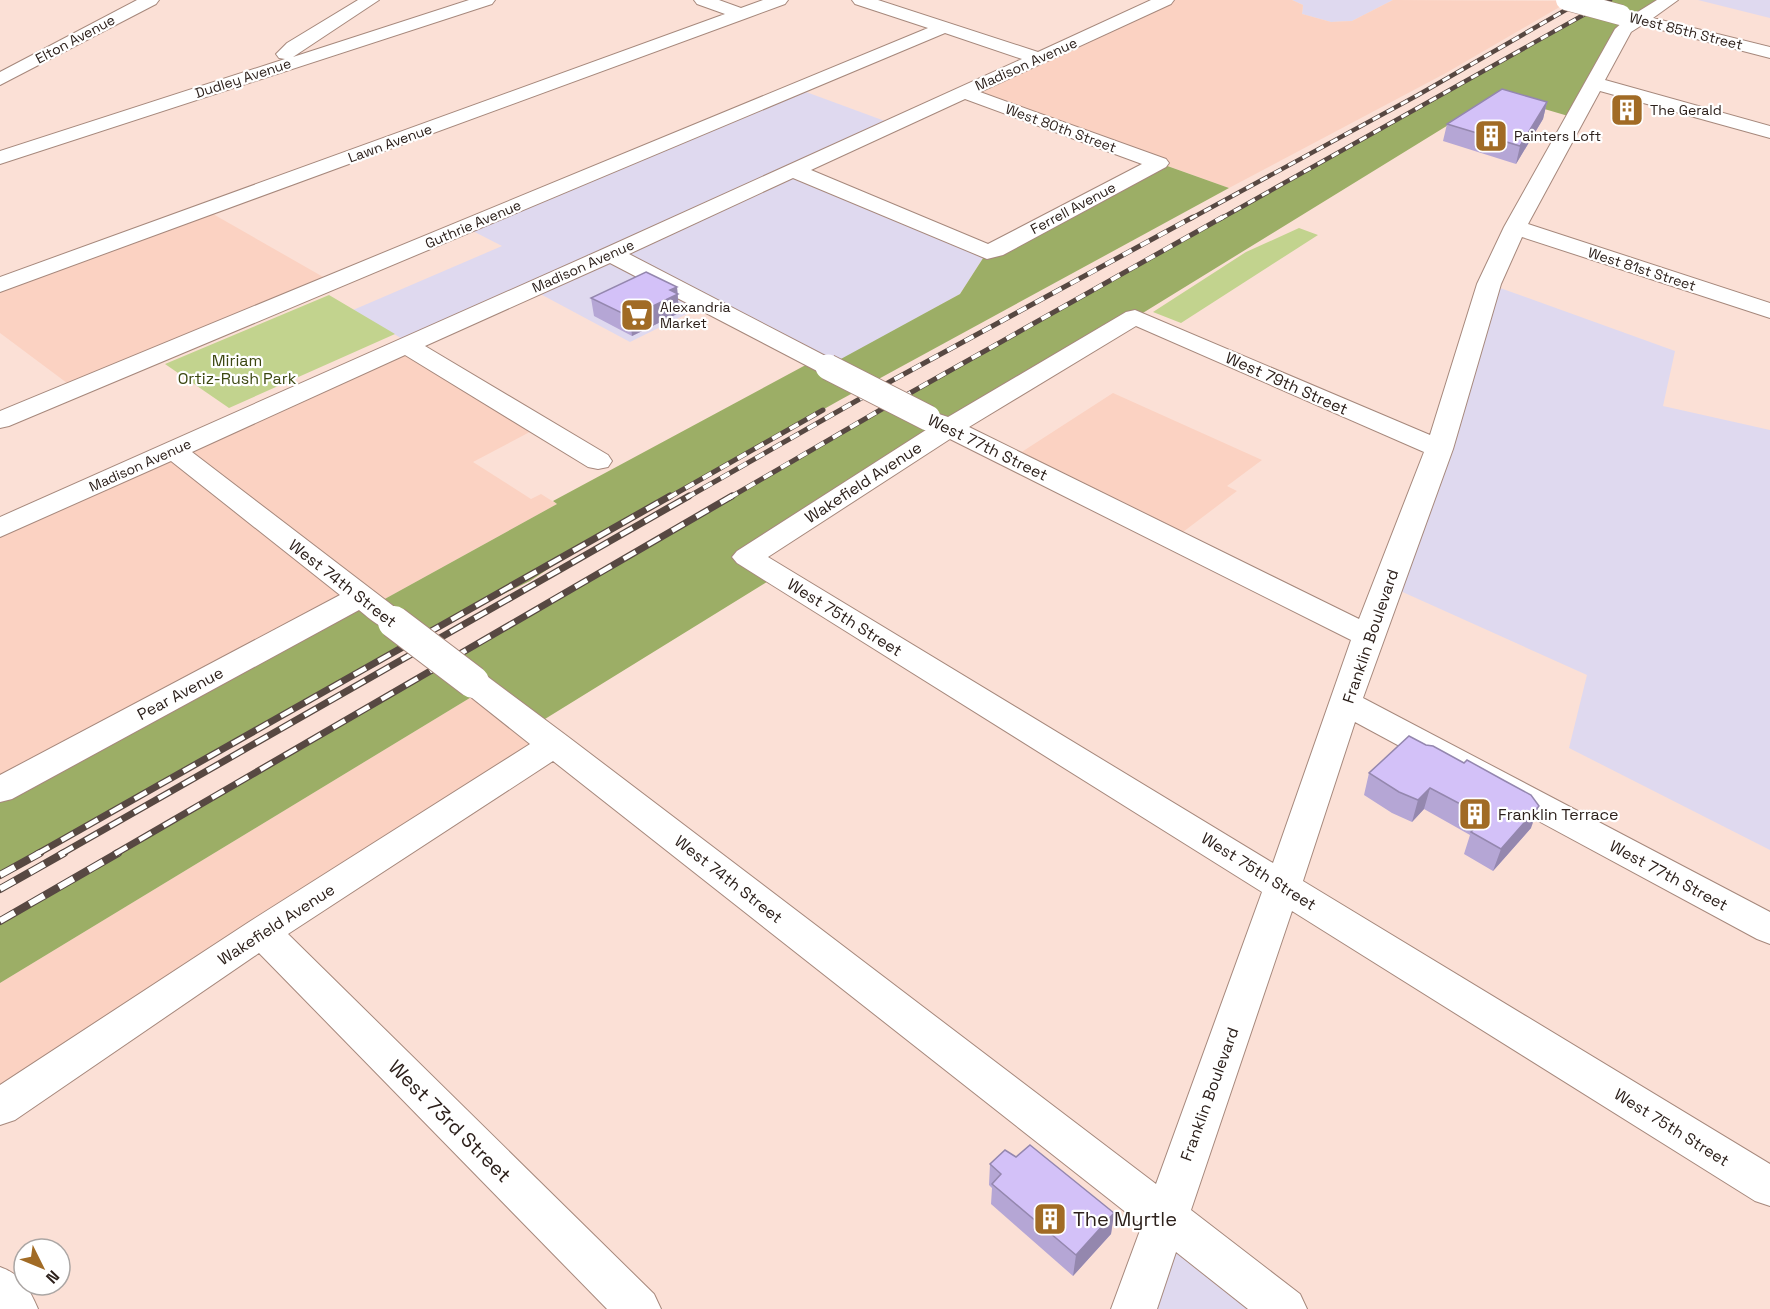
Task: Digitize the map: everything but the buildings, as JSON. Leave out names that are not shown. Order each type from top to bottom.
[{"type":"street","name":"Elton Avenue","points":[[0,79],[150,0]]},
{"type":"street","points":[[284,65],[282,57],[293,47],[370,0]]},
{"type":"street","name":"Dudley Avenue","points":[[0,158],[486,0]]},
{"type":"street","points":[[703,0],[741,14]]},
{"type":"street","name":"Lawn Avenue","points":[[0,285],[779,0]]},
{"type":"street","points":[[861,0],[1039,58]]},
{"type":"street","name":"Madison Avenue","points":[[0,528],[611,254],[1165,0]]},
{"type":"street","name":"West 85th Street","points":[[1566,0],[1770,53]]},
{"type":"street","name":"Franklin Boulevard","points":[[1134,1309],[1368,636],[1439,449],[1489,284],[1515,227],[1630,17],[1669,0]]},
{"type":"street","name":"Guthrie Avenue","points":[[0,420],[945,27]]},
{"type":"street","points":[[1594,83],[1770,132]]},
{"type":"street","name":"West 80th Street","points":[[963,92],[1159,163]]},
{"type":"street","name":"Ferrell Avenue","points":[[792,170],[987,252],[995,250],[1159,163]]},
{"type":"street","name":"West 81st Street","points":[[1515,227],[1770,311]]},
{"type":"street","name":"West 77th Street","points":[[611,254],[939,423],[1368,636]]},
{"type":"street","name":"West 79th Street","points":[[1135,317],[1439,449]]},
{"type":"street","name":"Wakefield Avenue","points":[[747,557],[939,423],[1135,317]]},
{"type":"street","points":[[407,345],[598,461]]},
{"type":"street","name":"West 74th Street","points":[[173,450],[359,597],[555,744],[1284,1309]]},
{"type":"street","name":"West 75th Street","points":[[747,557],[1770,1187]]},
{"type":"street","name":"Pear Avenue","points":[[0,790],[359,597]]},
{"type":"street","name":"West 77th Street","points":[[1346,703],[1770,929]]},
{"type":"street","name":"Wakefield Avenue","points":[[0,1107],[262,932],[555,744]]},
{"type":"street","name":"West 73rd Street","points":[[262,932],[638,1309]]},
{"type":"street","points":[[0,1288],[15,1309]]},
{"type":"shaded area","points":[[1165,0],[1292,0],[1303,5],[1302,14],[1331,22],[1352,21],[1393,0],[1570,1],[1446,73],[1229,188],[963,92]]},
{"type":"shaded area","points":[[1292,0],[1393,0],[1352,21],[1331,22],[1302,14],[1303,5]]},
{"type":"shaded area","points":[[1698,0],[1770,0],[1770,18]]},
{"type":"shaded area","points":[[798,89],[893,124],[792,169],[987,252],[960,294],[828,367],[707,304],[630,342],[531,289],[411,344],[353,310],[502,246],[465,227]]},
{"type":"shaded area","points":[[206,210],[332,282],[75,389],[0,333],[0,289]]},
{"type":"shaded area","points":[[1489,284],[1675,351],[1663,406],[1770,430],[1770,850],[1569,748],[1587,675],[1387,585]]},
{"type":"shaded area","points":[[407,346],[541,426],[473,462],[531,499],[541,494],[557,504],[372,606],[0,790],[0,528]]},
{"type":"shaded area","points":[[1113,393],[1262,460],[1227,486],[1237,491],[1179,535],[1017,455]]},
{"type":"shaded area","points":[[483,690],[555,744],[0,1106],[0,983]]},
{"type":"shaded area","points":[[1166,1216],[1284,1309],[1134,1309]]},
{"type":"green space","points":[[1610,0],[1669,0],[1638,19],[1575,118],[1497,95],[748,556],[778,575],[532,727],[483,690],[0,983],[0,921],[894,402]]},
{"type":"green space","points":[[1159,163],[1229,188],[840,400],[592,540],[530,581],[458,616],[0,875],[0,790],[359,597],[372,606],[557,504],[553,501],[815,360],[828,366],[960,294],[987,252]]},
{"type":"green space","points":[[1299,228],[1318,235],[1181,323],[1153,312],[1246,252]]},
{"type":"green space","name":"Miriam Ortiz-Rush Park","points":[[329,295],[395,334],[229,408],[165,364]]},
{"type":"railway","points":[[1190,219],[1418,95],[1583,0]]},
{"type":"railway","points":[[1220,219],[1610,0]]},
{"type":"railway","points":[[686,498],[893,380],[1193,217]]},
{"type":"railway","points":[[729,498],[894,402],[1223,217]]},
{"type":"railway","points":[[668,498],[823,410]]},
{"type":"railway","points":[[37,854],[670,496]]},
{"type":"railway","points":[[61,854],[689,496]]},
{"type":"railway","points":[[115,854],[732,496]]},
{"type":"railway","points":[[0,875],[40,853]]},
{"type":"railway","points":[[0,889],[64,853]]},
{"type":"railway","points":[[0,921],[118,853]]},
{"type":"place","name":"The Gerald","points":[[1627,110]]},
{"type":"place","name":"Painters Loft","points":[[1491,136]]},
{"type":"place","name":"Alexandria Market","points":[[637,315]]},
{"type":"place","name":"Franklin Terrace","points":[[1475,814]]},
{"type":"place","name":"The Myrtle","points":[[1050,1219]]}]
